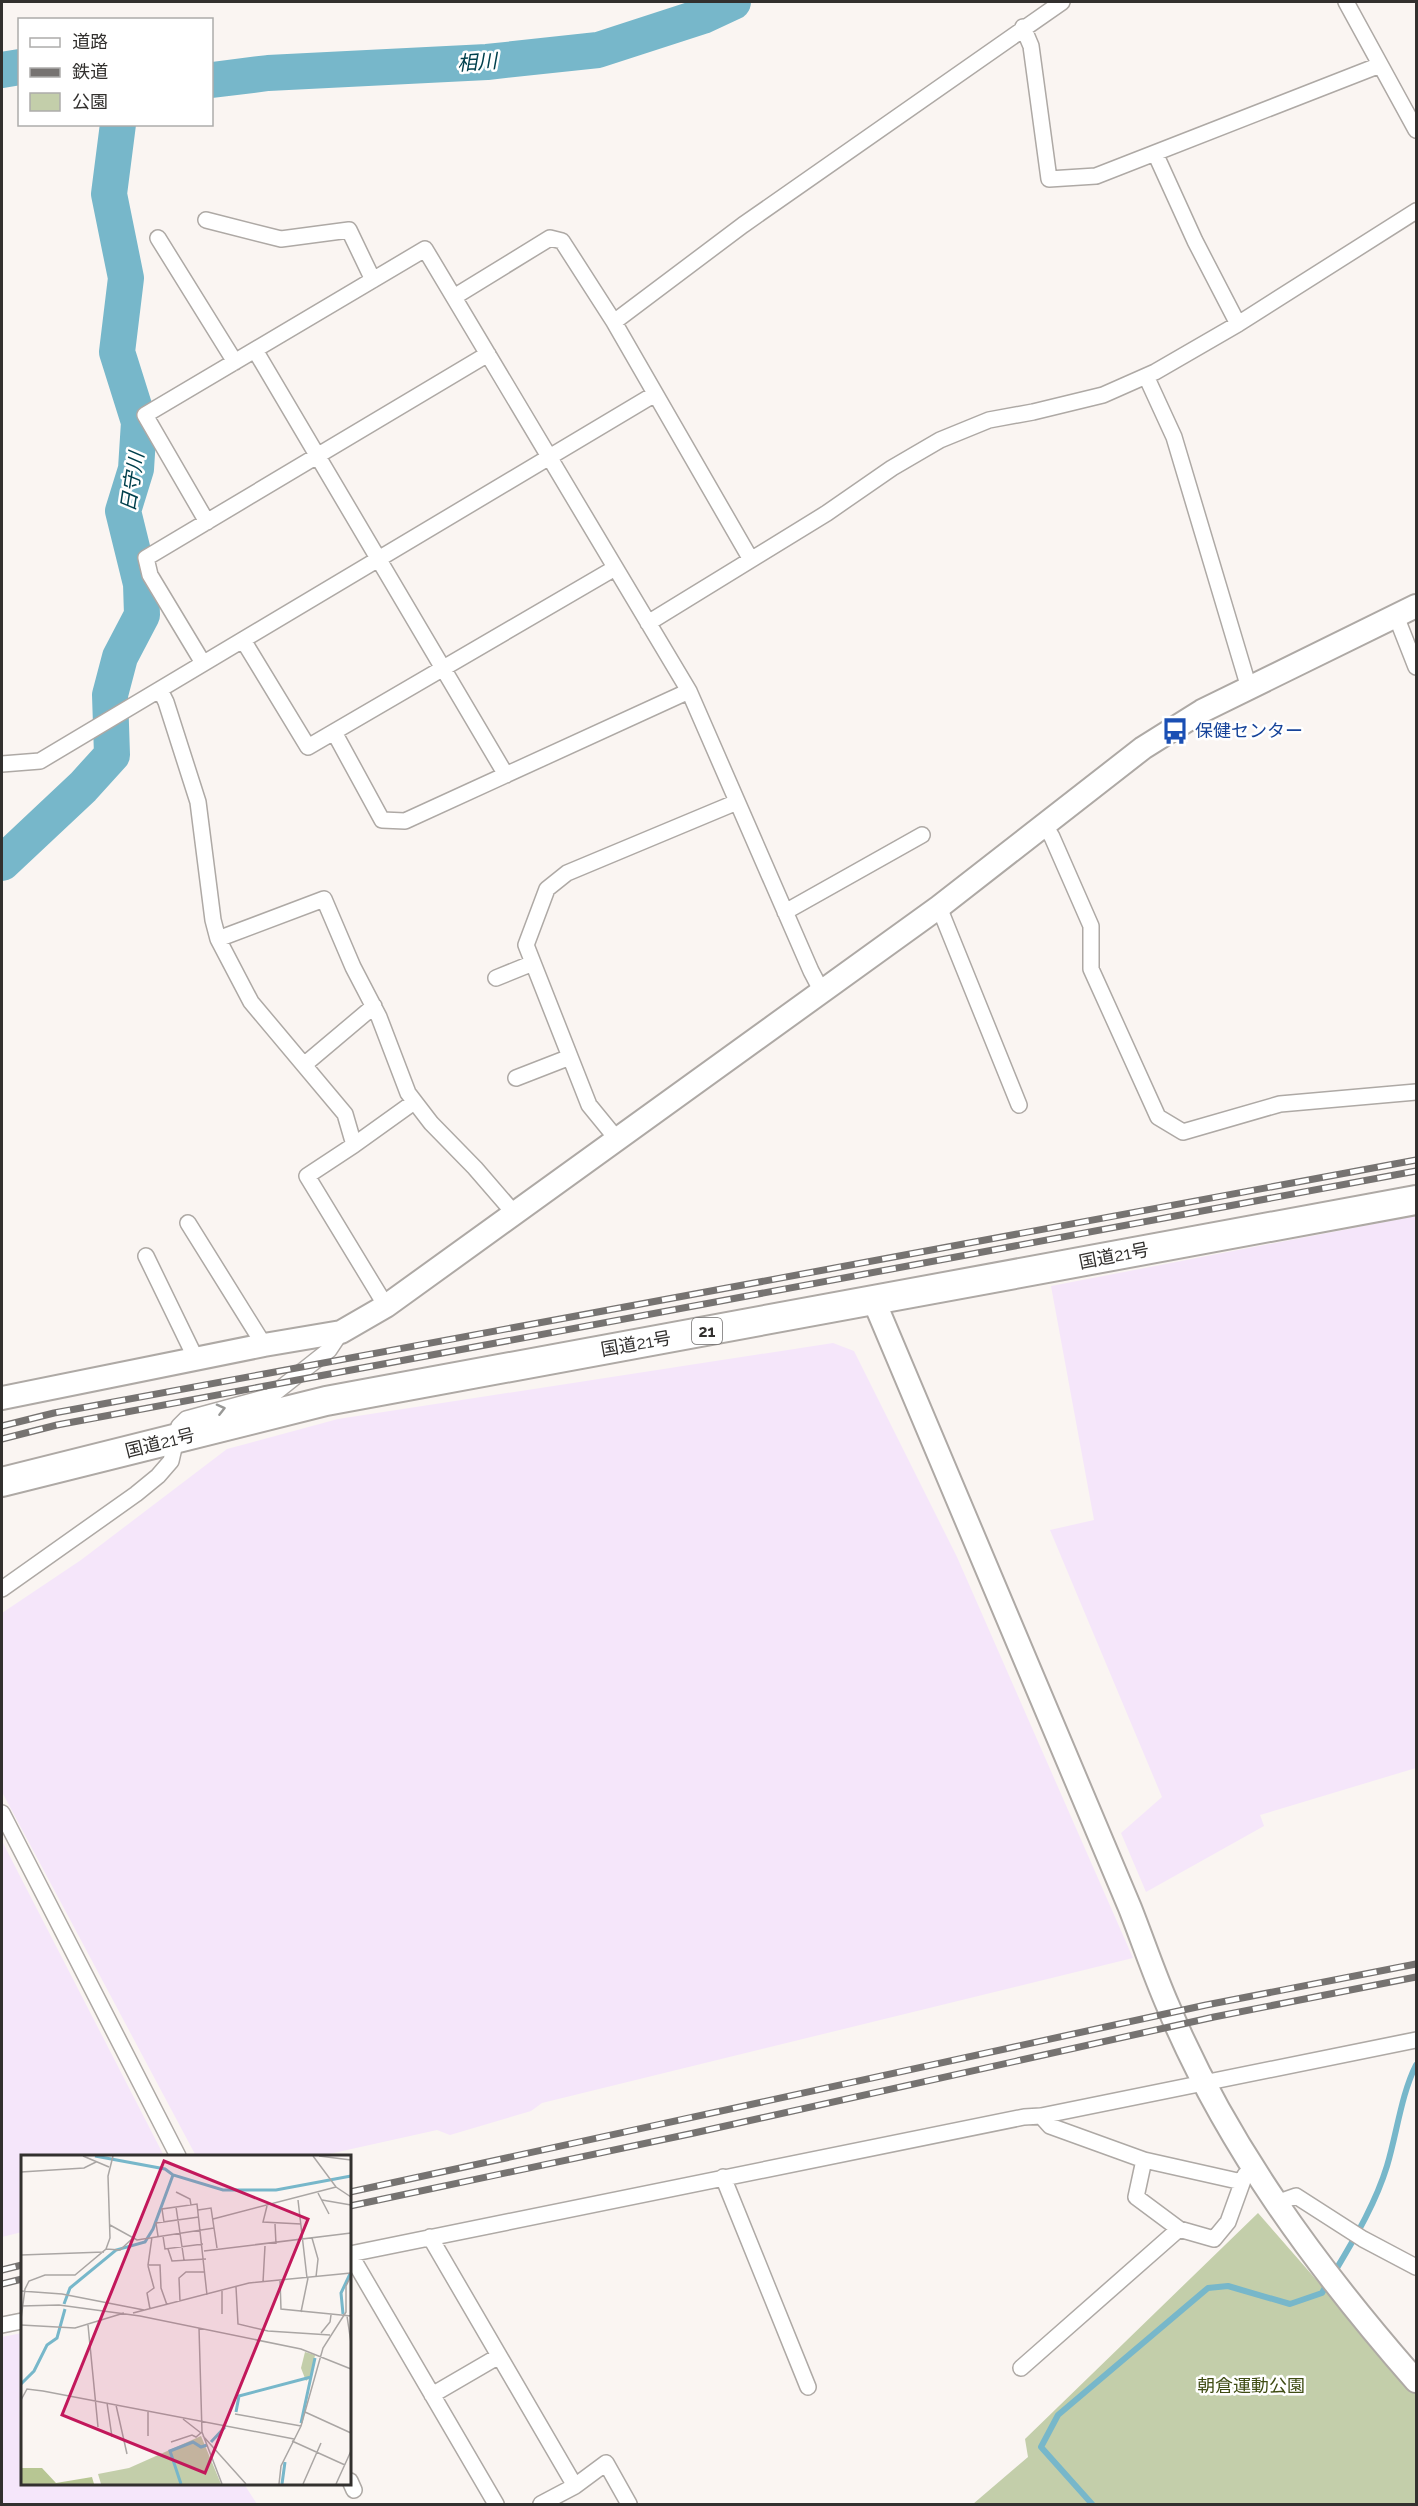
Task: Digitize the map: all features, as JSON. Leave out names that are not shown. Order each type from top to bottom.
[{"type":"highway","name":"国道21号","points":[[2,1482],[326,1401],[1416,1200]]},
{"type":"street","points":[[614,322],[743,225],[1023,27],[1062,2]]},
{"type":"street","points":[[1346,2],[1416,130]]},
{"type":"street","points":[[1023,27],[1031,46],[1049,179],[1096,176],[1380,65]]},
{"type":"street","points":[[1155,153],[1195,241],[1238,324]]},
{"type":"street","points":[[648,623],[750,558],[827,513],[892,468],[940,440],[989,420],[1033,412],[1103,394],[1146,376],[1238,324],[1416,211]]},
{"type":"street","points":[[206,220],[281,239],[349,230],[373,280]]},
{"type":"street","points":[[158,238],[235,362]]},
{"type":"street","points":[[454,297],[550,238],[562,241],[614,322],[750,558]]},
{"type":"street","points":[[207,522],[145,415],[425,249],[689,692],[821,990]]},
{"type":"street","points":[[255,350],[506,775]]},
{"type":"street","points":[[203,663],[150,575],[146,558],[488,354]]},
{"type":"street","points":[[1146,376],[1174,437],[1250,688]]},
{"type":"street","points":[[2,764],[40,761],[655,394]]},
{"type":"street","points":[[243,640],[308,747],[615,568]]},
{"type":"street","points":[[2,1398],[264,1345],[342,1332],[386,1306],[939,907],[1143,747],[1202,711],[1416,606]]},
{"type":"street","points":[[1396,616],[1416,667]]},
{"type":"street","points":[[160,690],[166,702],[198,802],[213,920],[218,939],[251,1002],[345,1114],[354,1145]]},
{"type":"street","points":[[334,732],[382,820],[405,821],[689,692]]},
{"type":"street","points":[[616,1138],[589,1105],[526,945],[547,889],[567,873],[737,802]]},
{"type":"street","points":[[1044,824],[1052,837],[1091,926],[1091,969],[1158,1117],[1183,1132],[1280,1104],[1416,1092]]},
{"type":"street","points":[[785,912],[922,835]]},
{"type":"street","points":[[218,939],[324,899],[353,967],[374,1006],[408,1093],[431,1123],[475,1168],[514,1213]]},
{"type":"street","points":[[939,907],[1019,1105]]},
{"type":"street","points":[[496,978],[533,963]]},
{"type":"street","points":[[304,1065],[374,1006]]},
{"type":"street","points":[[516,1078],[570,1057]]},
{"type":"street","points":[[386,1306],[307,1176],[414,1102]]},
{"type":"street","points":[[188,1223],[264,1345]]},
{"type":"street","points":[[146,1256],[196,1359]]},
{"type":"street","points":[[873,1301],[1130,1908],[1168,2007],[1247,2175],[1276,2203],[1333,2281],[1416,2381]]},
{"type":"street","points":[[2,1589],[158,1476],[171,1461],[180,1426],[186,1419],[270,1396],[281,1390],[329,1350],[342,1332]]},
{"type":"street","points":[[2,1814],[177,2155]]},
{"type":"street","points":[[351,2254],[723,2177],[1012,2119],[1041,2116],[1416,2040]]},
{"type":"street","points":[[1041,2116],[1050,2126],[1144,2160],[1247,2175]]},
{"type":"street","points":[[1144,2160],[1136,2197],[1179,2229],[1214,2239],[1228,2222],[1247,2175]]},
{"type":"street","points":[[723,2177],[808,2387]]},
{"type":"street","points":[[1276,2203],[1296,2196],[1363,2239],[1416,2267]]},
{"type":"street","points":[[1021,2368],[1179,2229]]},
{"type":"street","points":[[430,2236],[575,2486]]},
{"type":"street","points":[[351,2256],[496,2505]]},
{"type":"street","points":[[2,2325],[21,2321]]},
{"type":"street","points":[[432,2395],[499,2356]]},
{"type":"street","points":[[541,2505],[575,2486],[606,2463],[628,2505]]},
{"type":"shaded area","points":[[1416,1216],[1416,1768],[1260,1815],[1264,1826],[1146,1892],[1121,1833],[1162,1797],[1050,1530],[1094,1520],[1051,1286]]},
{"type":"shaded area","points":[[833,1343],[854,1351],[957,1557],[1133,1958],[542,2103],[531,2111],[450,2135],[437,2130],[324,2155],[195,2155],[2,1792],[2,1613],[81,1560],[227,1449],[338,1419]]},
{"type":"shaded area","points":[[2,1841],[163,2155],[21,2155],[21,2232],[2,2237]]},
{"type":"shaded area","points":[[21,2333],[21,2485],[245,2485],[257,2504],[2,2504],[2,2337]]},
{"type":"green space","name":"朝倉運動公園","points":[[1258,2213],[1416,2394],[1416,2504],[973,2504],[1028,2457],[1025,2439]]},
{"type":"waterway","name":"相川","points":[[213,80],[268,73],[487,62],[598,50],[703,16],[733,2]]},
{"type":"waterway","name":"相川","points":[[2,70],[18,67]]},
{"type":"waterway","name":"日守川","points":[[2,863],[83,787],[112,755],[110,695],[120,657],[142,615],[141,584],[123,511],[136,469],[139,422],[117,352],[126,278],[109,194],[118,126]]},
{"type":"waterway","points":[[1334,2273],[1364,2221],[1382,2180],[1407,2089],[1416,2065]]},
{"type":"waterway","points":[[1092,2504],[1041,2447],[1058,2415],[1208,2288],[1228,2286],[1290,2304],[1322,2293],[1328,2282]]},
{"type":"railway","points":[[2,1426],[54,1413],[1416,1160]]},
{"type":"railway","points":[[2,1439],[57,1425],[1416,1171]]},
{"type":"railway","points":[[351,2192],[1206,2005],[1416,1964]]},
{"type":"railway","points":[[351,2206],[694,2133],[1214,2017],[1416,1977]]},
{"type":"railway","points":[[2,2270],[21,2265]]},
{"type":"railway","points":[[2,2284],[21,2279]]},
{"type":"place","name":"保健センター","points":[[1175,731]]}]
